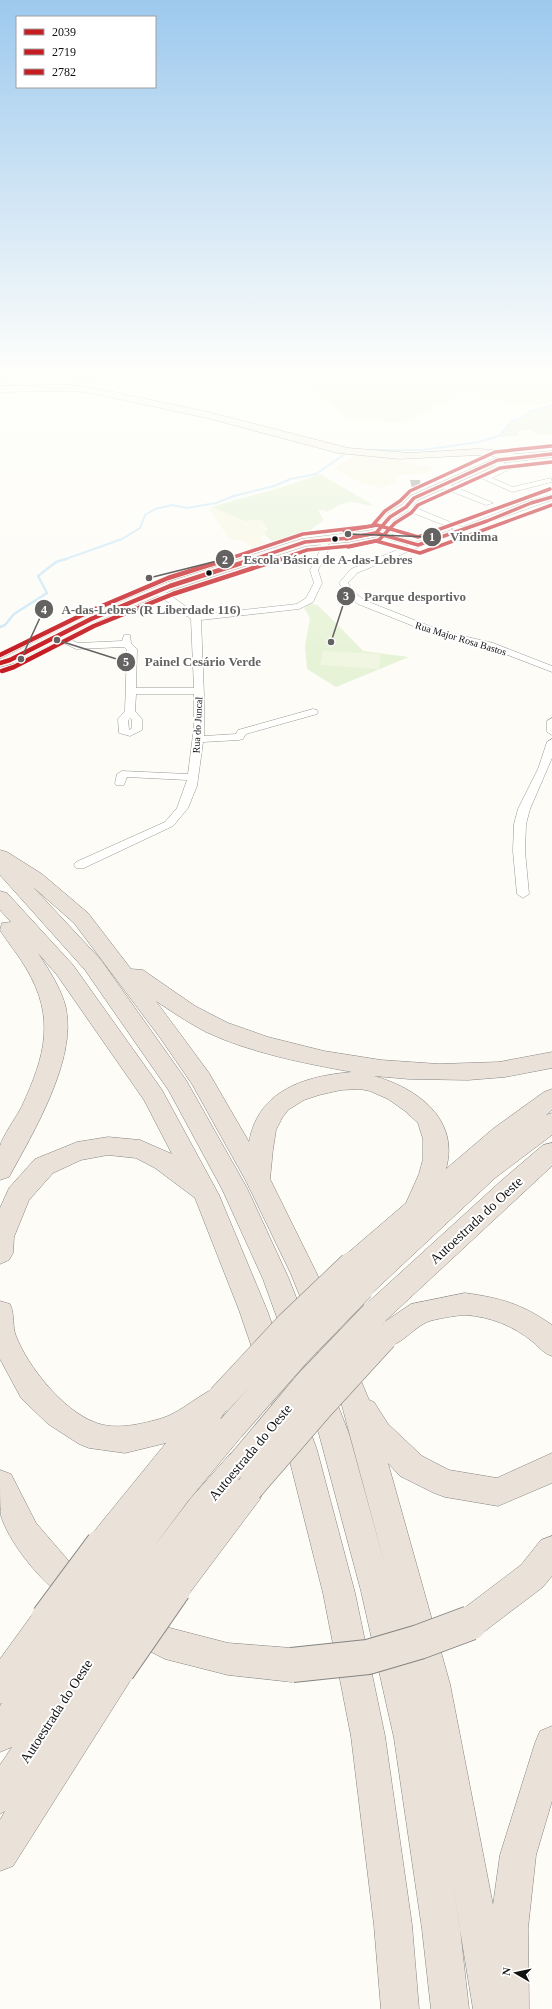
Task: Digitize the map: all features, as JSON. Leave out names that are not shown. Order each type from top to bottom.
[{"type":"highway","points":[[0,856],[35,878],[81,918],[114,958],[201,1079],[258,1178],[304,1274],[352,1391],[392,1530],[433,1684],[478,1921],[492,2009]]},
{"type":"highway","points":[[0,863],[93,965],[178,1086],[234,1188],[276,1279],[334,1434],[377,1591],[411,1738],[440,1929],[450,2009]]},
{"type":"highway","points":[[0,897],[65,970],[154,1096],[206,1195],[253,1310],[302,1450],[339,1593],[368,1736],[393,1925],[400,2009]]},
{"type":"highway","points":[[0,918],[26,949],[50,994],[55,1010],[55,1036],[47,1072],[34,1106],[0,1170]]},
{"type":"highway","points":[[114,958],[157,992],[207,1023],[300,1054],[342,1064],[391,1071],[450,1072],[500,1070],[552,1060]]},
{"type":"highway","points":[[258,1178],[261,1140],[267,1123],[280,1104],[307,1088],[360,1081],[394,1092],[413,1104],[427,1118],[434,1137],[436,1152],[432,1173],[416,1209]]},
{"type":"highway","points":[[114,1552],[221,1398],[289,1325],[357,1276],[416,1209],[503,1134],[552,1098]]},
{"type":"highway","name":"Autoestrada do Oeste","points":[[0,1796],[81,1645],[114,1552],[177,1491],[298,1352],[357,1276],[486,1170],[552,1122]]},
{"type":"highway","points":[[0,1253],[1,1237],[18,1195],[44,1166],[77,1151],[108,1146],[140,1150],[164,1161],[206,1195]]},
{"type":"highway","name":"Autoestrada do Oeste","points":[[379,1325],[510,1188],[552,1152]]},
{"type":"highway","points":[[0,1687],[81,1645],[163,1581],[244,1477],[319,1408],[379,1325],[421,1312],[465,1304],[496,1309],[522,1319],[543,1334],[552,1344]]},
{"type":"highway","points":[[0,1312],[2,1337],[31,1389],[58,1416],[89,1435],[125,1440],[171,1428],[221,1398]]},
{"type":"highway","points":[[352,1391],[378,1433],[411,1466],[445,1483],[498,1492],[550,1470],[552,1467]]},
{"type":"highway","points":[[0,1484],[25,1533],[62,1576],[106,1612],[165,1643],[228,1659],[292,1665],[368,1657],[419,1642],[470,1623],[532,1576],[552,1551]]},
{"type":"highway","points":[[0,1853],[32,1801],[81,1645]]},
{"type":"highway","name":"Autoestrada do Oeste","points":[[0,1735],[81,1645]]},
{"type":"highway","points":[[510,2009],[509,1928],[518,1855],[552,1743]]},
{"type":"street","points":[[376,533],[390,517],[406,507],[414,498],[491,464]]},
{"type":"street","points":[[499,464],[508,468],[485,478],[512,490],[551,480]]},
{"type":"street","points":[[443,485],[489,503]]},
{"type":"street","name":"Rua Major Rosa Bastos","points":[[552,497],[531,503],[418,545],[354,571],[343,583],[351,594],[362,602],[414,624],[439,633],[490,645],[552,669]]},
{"type":"street","points":[[406,507],[461,529]]},
{"type":"street","points":[[0,663],[10,660],[56,636],[157,590],[305,542],[349,538],[376,533],[418,545]]},
{"type":"street","points":[[157,590],[196,618],[299,606],[310,600],[318,583],[314,570],[326,547],[321,541]]},
{"type":"street","name":"Rua do Juncal","points":[[80,864],[169,824],[184,806],[193,777],[199,739],[196,618]]},
{"type":"street","points":[[56,636],[76,646],[126,641],[132,648],[130,712]]},
{"type":"street","points":[[130,691],[199,691]]},
{"type":"street","points":[[199,739],[238,737],[242,732],[313,712]]},
{"type":"street","points":[[552,721],[552,732]]},
{"type":"street","points":[[523,894],[519,851],[520,824],[524,809],[543,769],[552,742]]},
{"type":"street","points":[[122,775],[193,777]]},
{"type":"shaded area","points":[[340,464],[413,464],[433,468],[428,473],[398,475],[395,479],[396,482],[382,488],[362,483],[335,469]]},
{"type":"shaded area","points":[[212,507],[245,521],[262,520],[268,529],[261,538],[269,548],[254,551],[245,541],[229,539],[209,509]]},
{"type":"green space","points":[[320,474],[373,505],[348,502],[326,512],[324,510],[318,511],[324,520],[298,539],[272,541],[264,534],[268,529],[262,520],[245,521],[212,507],[280,488]]},
{"type":"green space","points":[[310,603],[317,605],[363,651],[409,657],[336,687],[307,669],[305,646],[310,618],[304,608]]},
{"type":"green space","points":[[323,651],[381,654],[379,669],[320,665]]},
{"type":"building","points":[[410,480],[420,480],[421,489],[413,492]]},
{"type":"waterway","points":[[65,559],[122,539],[140,528],[145,515],[155,509],[172,505],[187,508],[216,503],[234,496],[274,486],[291,479],[316,474],[331,464]]},
{"type":"waterway","points":[[0,627],[5,625],[14,614],[47,593],[38,576],[56,562],[65,559]]},
{"type":"transit line","name":"2782","points":[[0,655],[88,612],[168,578],[303,534],[348,530],[372,526],[385,511],[400,501],[410,491],[469,464]]},
{"type":"transit line","name":"2039","points":[[0,663],[10,660],[91,619],[170,586],[305,542],[349,538],[376,533],[390,517],[406,507],[414,498],[490,464]]},
{"type":"transit line","name":"2719","points":[[2,671],[14,667],[94,626],[173,594],[307,550],[350,546],[379,540],[395,523],[411,513],[418,505],[500,468],[537,464]]},
{"type":"transit line","name":"2782","points":[[344,531],[377,525],[418,537],[550,489]]},
{"type":"transit line","name":"2039","points":[[346,539],[376,533],[418,545],[487,521],[531,503],[552,497]]},
{"type":"transit line","name":"2719","points":[[348,547],[376,541],[420,553],[552,505]]},
{"type":"place","name":"Vindima","points":[[348,534]]},
{"type":"place","name":"Escola Básica de A-das-Lebres","points":[[149,578]]},
{"type":"place","name":"Painel Cesário Verde","points":[[57,640]]},
{"type":"place","name":"Parque desportivo","points":[[331,642]]},
{"type":"place","name":"A-das-Lebres (R Liberdade 116)","points":[[21,659]]}]
